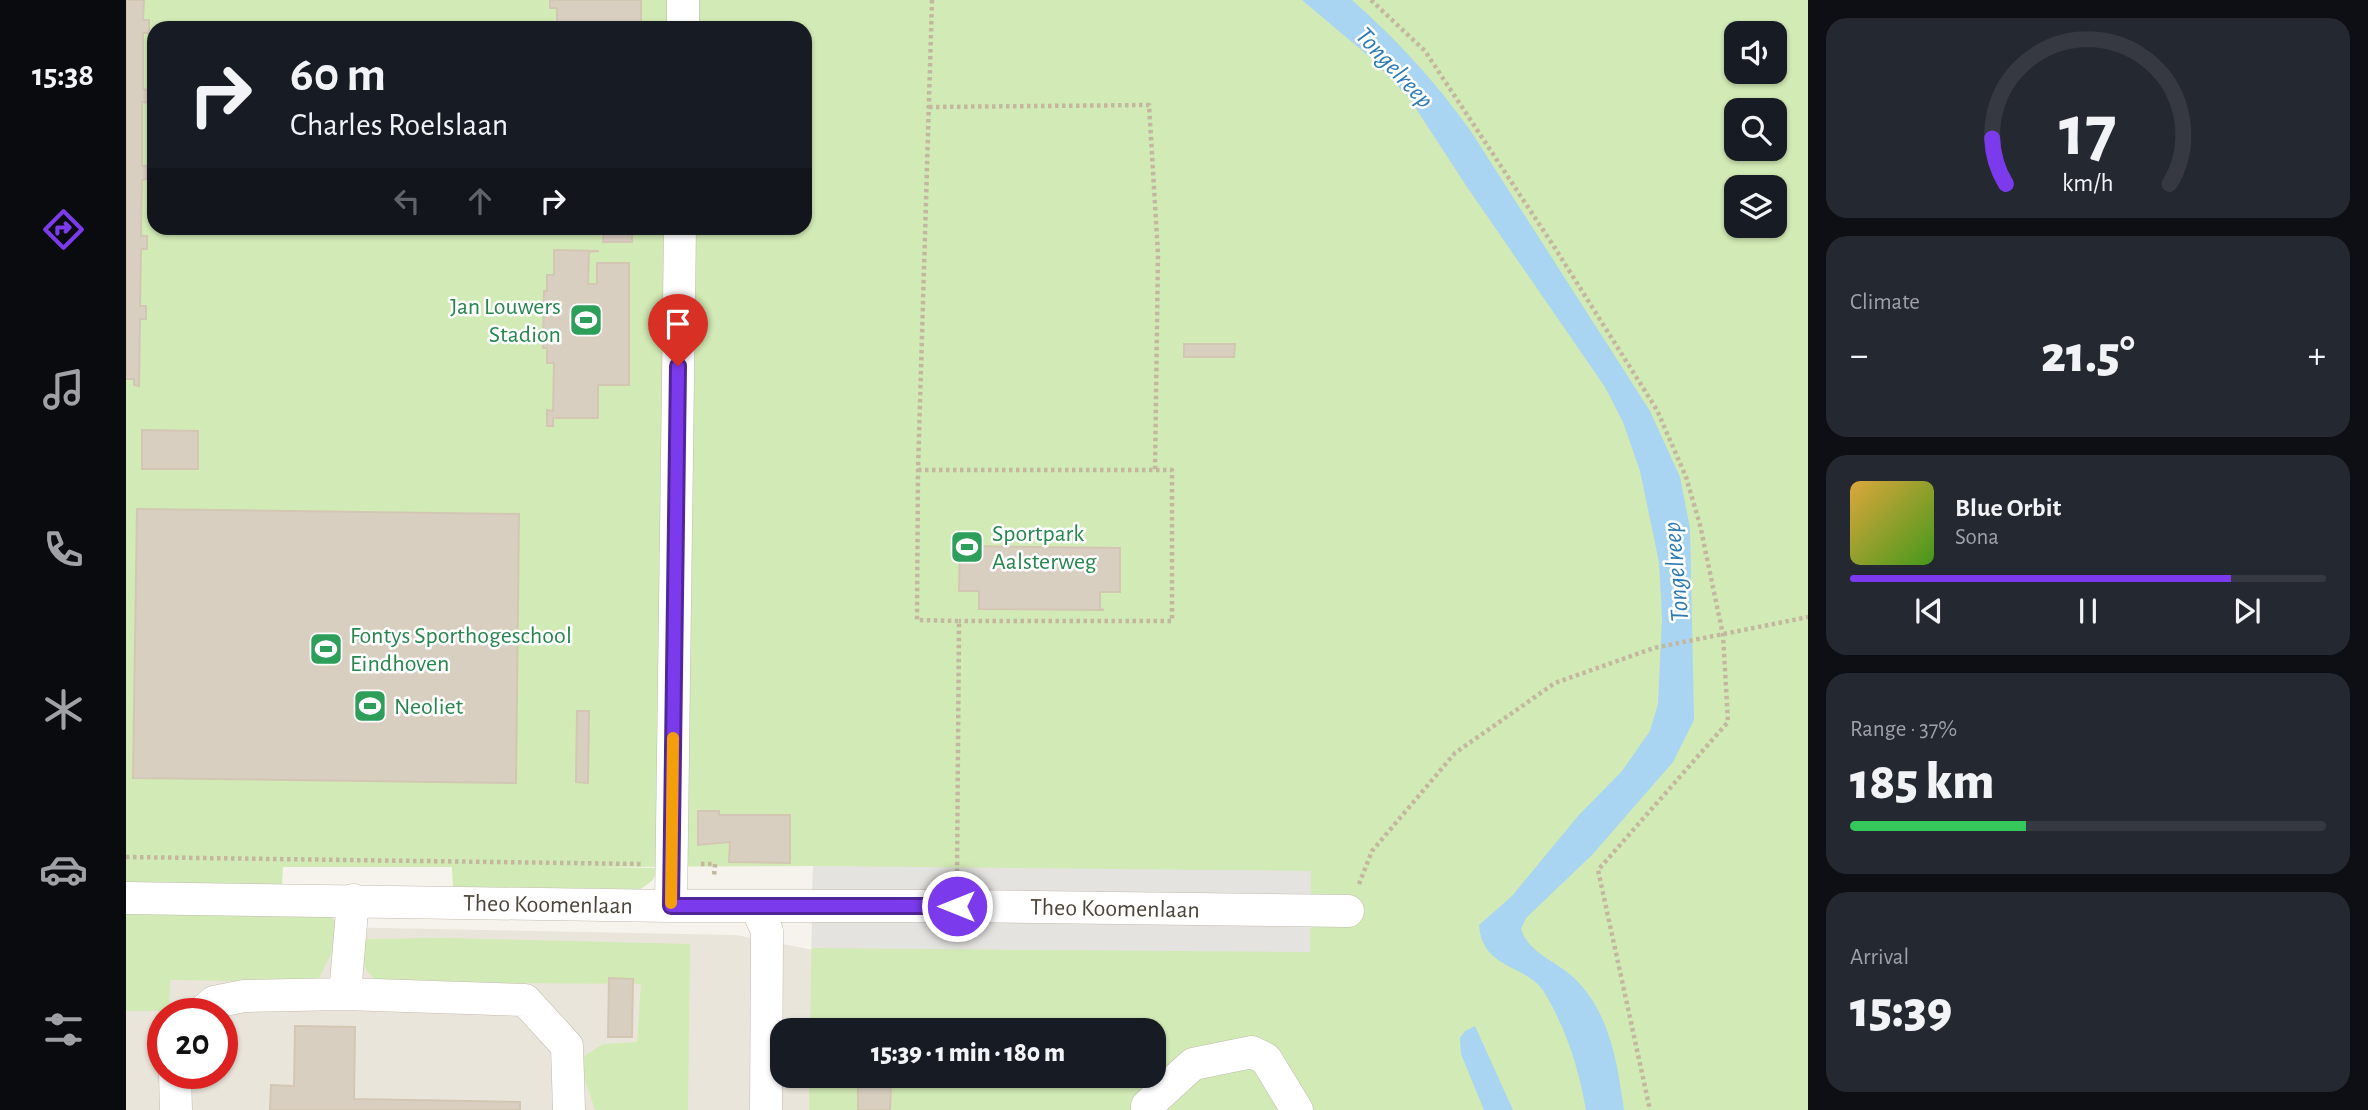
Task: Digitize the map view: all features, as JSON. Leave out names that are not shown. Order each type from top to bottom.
[{"type":"street","points":[[683,0],[683,21]]},
{"type":"street","points":[[671,906],[680,235]]},
{"type":"street","name":"Theo Koomenlaan","points":[[126,898],[671,906],[957,906],[1348,911]]},
{"type":"street","points":[[345,994],[353,900]]},
{"type":"street","points":[[756,906],[767,931],[766,1110]]},
{"type":"street","points":[[234,998],[345,994],[525,1000],[567,1046],[569,1110]]},
{"type":"street","points":[[1147,1110],[1147,1106],[1193,1064],[1252,1052],[1266,1059],[1297,1110]]},
{"type":"street","points":[[175,1089],[176,1110]]},
{"type":"path","points":[[918,470],[1172,470],[1172,621],[917,620],[918,470],[932,0]]},
{"type":"path","points":[[1371,0],[1425,51],[1553,245],[1657,410],[1686,477],[1700,525],[1723,635],[1728,722],[1598,870],[1650,1110]]},
{"type":"path","points":[[929,107],[1149,105],[1158,254],[1155,470]]},
{"type":"path","points":[[1348,911],[1372,851],[1455,754],[1555,683],[1654,648],[1808,617]]},
{"type":"path","points":[[957,906],[959,621]]},
{"type":"path","points":[[126,857],[715,864],[714,886]]},
{"type":"shaded area","points":[[813,866],[1311,871],[1310,952],[812,948]]},
{"type":"shaded area","points":[[126,923],[736,935],[1162,1018],[770,1018],[770,1088],[1166,1088],[1166,1019],[1326,1050],[1727,1110],[126,1110]]},
{"type":"green space","name":"Sportpark Aalsterweg","points":[[126,0],[1808,0],[1808,1110],[809,1110],[809,1088],[1166,1088],[1166,1018],[810,1018],[813,866],[585,867],[658,868],[653,880],[641,889],[453,887],[452,867],[283,867],[282,885],[126,883]]},
{"type":"green space","points":[[126,913],[331,916],[337,923],[336,944],[317,982],[170,980],[169,998],[147,998],[147,1011],[126,1011]]},
{"type":"green space","points":[[444,938],[690,944],[688,1110],[595,1110],[584,1077],[583,1057],[603,1044],[637,1042],[641,984],[380,982],[369,973],[364,964],[363,939]]},
{"type":"water","name":"Tongelreep","points":[[1302,0],[1352,0],[1400,46],[1443,94],[1470,130],[1650,411],[1680,477],[1690,528],[1694,720],[1673,762],[1592,855],[1526,918],[1521,929],[1530,944],[1572,976],[1595,1005],[1610,1038],[1624,1110],[1586,1110],[1571,1049],[1544,992],[1527,976],[1496,959],[1488,951],[1479,925],[1512,896],[1578,816],[1622,771],[1650,731],[1658,704],[1662,617],[1659,562],[1640,471],[1623,422],[1605,387],[1409,98],[1372,59]]},
{"type":"water","points":[[1475,1026],[1513,1110],[1484,1110],[1461,1054],[1460,1038],[1465,1031]]},
{"type":"building","points":[[126,0],[144,0],[143,20],[149,21],[147,33],[143,33],[143,89],[147,90],[147,103],[142,102],[142,166],[147,166],[147,179],[142,180],[141,236],[147,236],[147,249],[141,249],[140,306],[146,306],[146,319],[140,319],[139,386],[134,385],[134,379],[126,379]]},
{"type":"building","points":[[550,0],[641,0],[641,21],[557,21],[557,8],[550,8]]},
{"type":"building","points":[[604,235],[632,235],[632,242],[603,242]]},
{"type":"building","name":"Jan Louwers Stadion","points":[[554,250],[599,251],[589,252],[588,284],[597,284],[597,263],[629,263],[629,385],[598,385],[598,418],[553,418],[553,426],[547,426],[547,410],[553,411],[554,363],[547,363],[547,348],[543,348],[544,291],[547,291],[547,275],[554,275]]},
{"type":"building","points":[[1184,344],[1235,344],[1234,357],[1184,357]]},
{"type":"building","points":[[142,430],[198,431],[198,469],[142,469]]},
{"type":"building","name":"Fontys Sporthogeschool Eindhoven","points":[[137,509],[519,514],[516,783],[133,778]]},
{"type":"building","points":[[960,546],[1120,548],[1120,592],[1100,592],[1100,608],[1104,610],[979,609],[979,591],[959,591]]},
{"type":"building","points":[[577,711],[589,711],[588,783],[576,782]]},
{"type":"building","points":[[698,811],[719,811],[719,815],[790,815],[790,863],[729,862],[730,842],[698,845]]},
{"type":"building","points":[[609,978],[633,979],[632,1037],[608,1037]]},
{"type":"building","points":[[295,1026],[355,1027],[354,1099],[520,1102],[520,1110],[270,1110],[271,1085],[294,1086]]},
{"type":"building","points":[[858,1088],[891,1088],[890,1110],[858,1110]]},
{"type":"slow traffic","points":[[671,903],[673,738]]},
{"type":"place","name":"Jan Louwers Stadion","points":[[586,320]]},
{"type":"place","name":"Sportpark Aalsterweg","points":[[967,547]]},
{"type":"place","name":"Fontys Sporthogeschool Eindhoven","points":[[326,649]]},
{"type":"place","name":"Neoliet","points":[[370,706]]},
{"type":"route","points":[[678,366],[671,906],[957,906]]}]
